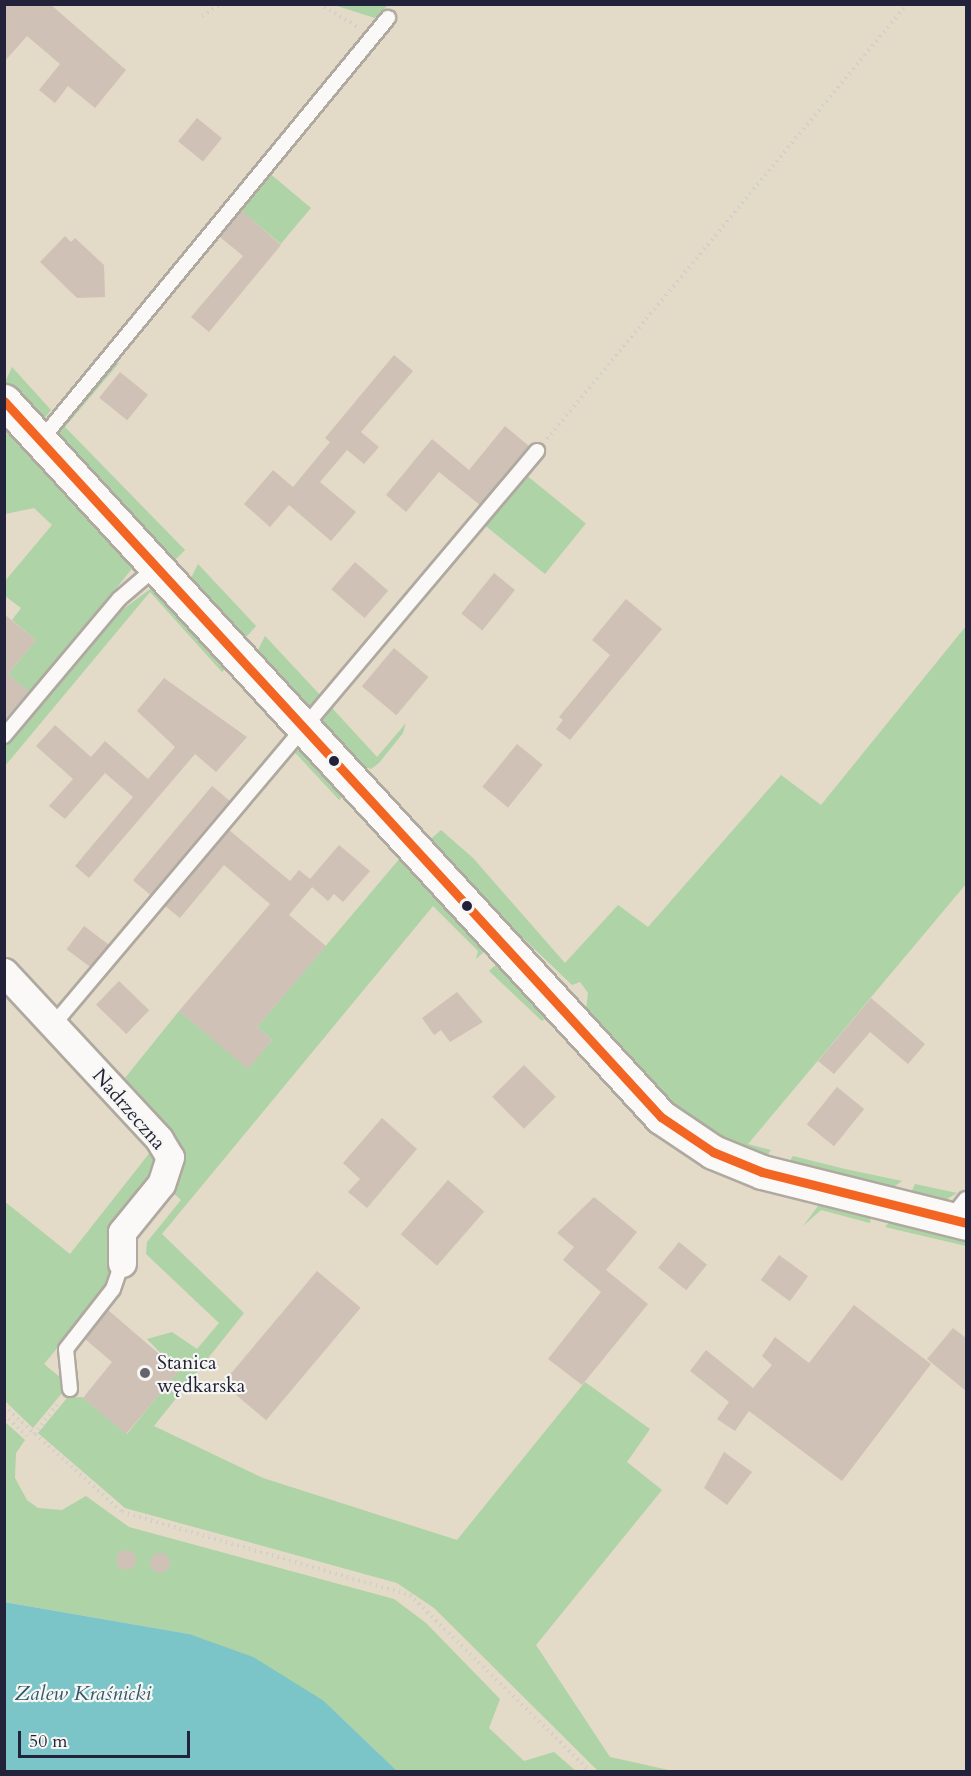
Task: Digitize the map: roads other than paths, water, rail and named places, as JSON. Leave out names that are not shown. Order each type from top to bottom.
[{"type":"street","points":[[4,401],[154,568],[647,1104],[695,1142],[797,1184],[961,1214]]},
{"type":"street","name":"Nadrzeczna","points":[[4,972],[170,1157],[161,1184],[122,1232],[122,1263]]},
{"type":"lane","points":[[40,441],[384,23]]},
{"type":"lane","points":[[53,1025],[537,451]]},
{"type":"lane","points":[[4,736],[119,599],[154,568]]},
{"type":"lane","points":[[70,1389],[66,1349],[113,1289],[122,1263]]},
{"type":"water","name":"Zalew Kraśnicki","points":[[4,1602],[189,1634],[253,1657],[324,1701],[397,1771],[5,1771]]},
{"type":"place","name":"Stanica wędkarska","points":[[145,1373]]}]
